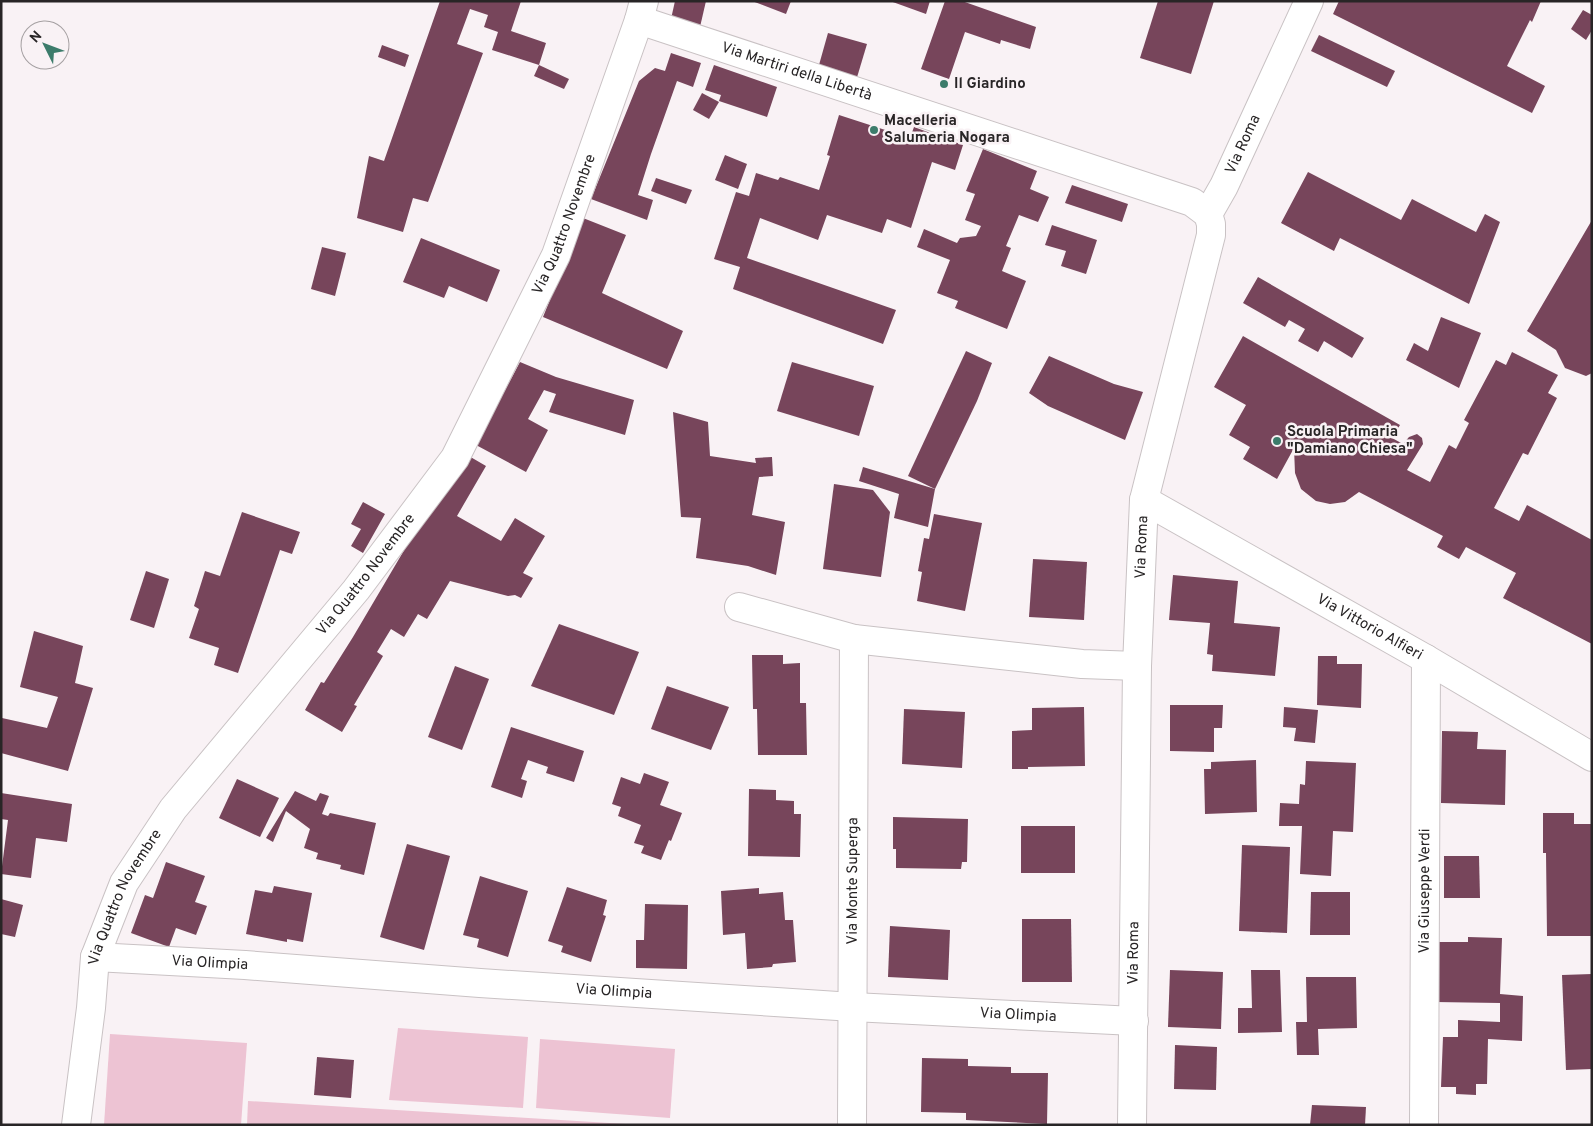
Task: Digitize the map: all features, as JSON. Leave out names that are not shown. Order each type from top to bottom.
[{"type":"street","name":"Via Roma","points":[[1132,1125],[1137,666],[1144,500],[1211,235],[1211,224],[1208,214],[1224,186],[1309,1]]},
{"type":"street","name":"Via Martiri della Libertà","points":[[641,11],[1192,202],[1208,214]]},
{"type":"street","name":"Via Quattro Novembre","points":[[76,1125],[91,1008],[95,957],[124,883],[173,809],[356,590],[455,458],[556,255],[641,11]]},
{"type":"street","name":"Via Vittorio Alfieri","points":[[1144,500],[1426,659],[1592,757]]},
{"type":"street","points":[[739,607],[854,639],[1082,664],[1137,666]]},
{"type":"street","name":"Via Monte Superga","points":[[852,1125],[854,639]]},
{"type":"street","name":"Via Giuseppe Verdi","points":[[1424,1125],[1426,659]]},
{"type":"street","name":"Via Olimpia","points":[[95,957],[245,965],[480,983],[853,1007],[1134,1020]]},
{"type":"shaded area","points":[[398,1028],[528,1037],[523,1108],[389,1100]]},
{"type":"shaded area","points":[[110,1034],[247,1043],[241,1125],[104,1125]]},
{"type":"shaded area","points":[[540,1039],[675,1049],[670,1118],[536,1108]]},
{"type":"shaded area","points":[[248,1101],[642,1125],[247,1125]]},
{"type":"building","points":[[440,1],[521,1],[511,31],[546,43],[539,65],[492,50],[498,32],[484,27],[488,15],[470,9],[457,44],[483,53],[428,202],[413,198],[403,232],[357,218],[369,156],[384,161]]},
{"type":"building","points":[[675,1],[706,1],[700,27],[671,19]]},
{"type":"building","points":[[752,1],[791,1],[786,14]]},
{"type":"building","points":[[890,1],[930,1],[926,14]]},
{"type":"building","points":[[945,1],[962,1],[1036,27],[1030,49],[1001,40],[1000,44],[965,32],[949,79],[921,69]]},
{"type":"building","points":[[1158,1],[1214,1],[1191,74],[1140,58]]},
{"type":"building","points":[[1339,1],[1541,1],[1532,22],[1530,20],[1507,66],[1545,86],[1532,113],[1333,14]]},
{"type":"building","points":[[1583,10],[1592,15],[1592,30],[1586,40],[1571,29]]},
{"type":"building","points":[[828,33],[867,44],[855,84],[817,72]]},
{"type":"building","points":[[1319,35],[1395,71],[1387,87],[1311,51]]},
{"type":"building","points":[[382,45],[409,55],[405,67],[378,57]]},
{"type":"building","points":[[671,53],[701,63],[693,87],[677,81],[651,154],[638,195],[653,200],[647,220],[591,199],[639,81],[655,68],[665,71]]},
{"type":"building","points":[[539,65],[569,79],[564,89],[534,76]]},
{"type":"building","points":[[714,65],[777,87],[767,117],[719,101],[721,95],[705,90]]},
{"type":"building","points":[[702,93],[719,102],[709,119],[693,110]]},
{"type":"building","points":[[839,115],[910,138],[914,127],[963,145],[955,170],[932,162],[911,228],[887,219],[882,233],[827,215],[818,240],[760,218],[747,258],[896,310],[883,344],[733,289],[740,267],[714,259],[736,192],[749,196],[756,173],[778,180],[780,177],[819,190],[830,156],[827,155]]},
{"type":"building","points":[[983,149],[1037,171],[1030,189],[1049,197],[1038,222],[1019,215],[1006,246],[1011,248],[1002,271],[1026,281],[1007,329],[955,308],[958,301],[937,293],[950,260],[917,247],[924,229],[957,243],[960,238],[976,236],[981,226],[965,220],[975,194],[966,191]]},
{"type":"building","points":[[725,155],[747,164],[738,189],[715,180]]},
{"type":"building","points":[[1308,172],[1401,220],[1412,199],[1476,232],[1485,214],[1500,222],[1469,304],[1340,238],[1334,251],[1281,223]]},
{"type":"building","points":[[656,178],[692,190],[686,204],[651,191]]},
{"type":"building","points":[[1072,185],[1128,204],[1122,222],[1065,203]]},
{"type":"building","points":[[583,218],[626,235],[602,293],[683,331],[667,369],[543,317]]},
{"type":"building","points":[[1592,220],[1592,373],[1586,376],[1565,368],[1556,350],[1527,331]]},
{"type":"building","points":[[1052,225],[1097,240],[1086,274],[1061,266],[1066,251],[1045,245]]},
{"type":"building","points":[[421,238],[500,270],[487,302],[449,286],[444,298],[403,282]]},
{"type":"building","points":[[322,247],[346,253],[335,296],[311,289]]},
{"type":"building","points":[[1258,277],[1364,338],[1352,358],[1324,341],[1318,352],[1298,341],[1305,329],[1289,320],[1285,327],[1243,303]]},
{"type":"building","points":[[1441,317],[1481,333],[1459,388],[1406,360],[1414,343],[1428,351]]},
{"type":"building","points":[[1243,336],[1400,425],[1392,438],[1403,444],[1409,437],[1417,434],[1422,438],[1423,444],[1407,470],[1430,482],[1449,445],[1456,449],[1469,423],[1464,420],[1496,360],[1506,365],[1512,352],[1558,375],[1548,393],[1557,398],[1528,455],[1523,453],[1494,508],[1519,521],[1527,505],[1592,540],[1592,644],[1503,598],[1516,573],[1466,547],[1459,559],[1437,547],[1443,536],[1359,492],[1345,502],[1330,504],[1316,501],[1301,489],[1295,473],[1294,448],[1277,479],[1243,459],[1250,447],[1229,435],[1246,405],[1214,387]]},
{"type":"building","points":[[966,351],[992,363],[977,401],[935,489],[908,476]]},
{"type":"building","points":[[1049,356],[1114,384],[1143,392],[1125,440],[1048,406],[1029,393]]},
{"type":"building","points":[[520,362],[556,377],[634,400],[625,435],[549,412],[556,394],[544,390],[528,419],[548,430],[526,472],[476,445]]},
{"type":"building","points":[[792,362],[874,386],[859,436],[777,411]]},
{"type":"building","points":[[673,412],[708,422],[710,456],[756,463],[755,458],[772,457],[773,476],[759,477],[752,515],[785,522],[776,575],[748,566],[696,558],[701,518],[681,517]]},
{"type":"building","points":[[462,452],[486,466],[457,516],[501,541],[515,518],[545,536],[523,573],[533,578],[521,598],[515,595],[508,596],[450,581],[427,619],[418,614],[404,637],[391,629],[377,652],[383,656],[354,705],[357,706],[342,732],[305,710],[321,682],[324,683],[353,637]]},
{"type":"building","points":[[863,467],[935,489],[928,527],[894,518],[899,494],[859,481]]},
{"type":"building","points":[[834,484],[873,490],[890,512],[881,577],[823,569]]},
{"type":"building","points":[[363,502],[385,514],[363,553],[351,546],[361,529],[351,524]]},
{"type":"building","points":[[242,512],[300,532],[292,554],[280,550],[238,673],[214,665],[219,648],[189,638],[199,609],[194,606],[205,571],[220,576]]},
{"type":"building","points":[[934,514],[982,523],[965,611],[917,601],[922,572],[918,571],[924,538],[929,539]]},
{"type":"building","points":[[1033,559],[1087,562],[1084,620],[1029,617]]},
{"type":"building","points":[[146,571],[169,579],[154,628],[130,620]]},
{"type":"building","points":[[1173,575],[1238,581],[1234,623],[1280,627],[1275,676],[1212,671],[1213,655],[1207,654],[1210,623],[1169,620]]},
{"type":"building","points":[[559,624],[639,652],[614,715],[531,686]]},
{"type":"building","points":[[34,631],[83,646],[75,683],[93,688],[68,771],[1,753],[2,718],[47,728],[58,697],[20,687]]},
{"type":"building","points":[[752,655],[783,655],[783,664],[800,663],[800,703],[806,703],[807,755],[758,755],[757,709],[753,709]]},
{"type":"building","points":[[1318,656],[1337,656],[1337,664],[1362,664],[1361,708],[1317,705]]},
{"type":"building","points":[[455,666],[489,679],[462,750],[428,737]]},
{"type":"building","points":[[667,686],[729,707],[711,750],[651,729]]},
{"type":"building","points":[[1170,705],[1223,705],[1222,728],[1214,728],[1214,752],[1170,751]]},
{"type":"building","points":[[1084,707],[1085,766],[1012,769],[1012,731],[1032,730],[1032,708]]},
{"type":"building","points":[[1284,707],[1318,710],[1315,743],[1294,741],[1296,728],[1283,727]]},
{"type":"building","points":[[904,709],[965,712],[962,768],[902,764]]},
{"type":"building","points":[[511,727],[584,751],[574,782],[546,773],[548,767],[528,760],[521,779],[527,781],[522,798],[491,787]]},
{"type":"building","points":[[1442,731],[1478,732],[1477,749],[1506,750],[1505,805],[1441,803]]},
{"type":"building","points":[[1256,760],[1257,812],[1205,814],[1204,769],[1211,769],[1211,762]]},
{"type":"building","points":[[1306,761],[1356,763],[1353,832],[1333,831],[1331,876],[1300,874],[1302,826],[1279,826],[1280,803],[1299,804],[1300,784],[1305,785]]},
{"type":"building","points":[[644,773],[669,782],[660,805],[682,813],[661,860],[641,853],[644,846],[634,843],[641,825],[618,816],[621,807],[612,804],[621,777],[640,784]]},
{"type":"building","points":[[237,779],[279,798],[260,837],[219,818]]},
{"type":"building","points":[[749,789],[776,790],[776,800],[794,801],[794,814],[801,814],[800,857],[748,856]]},
{"type":"building","points":[[295,791],[316,801],[320,793],[329,796],[322,814],[328,816],[330,813],[376,823],[364,875],[340,869],[341,865],[316,859],[318,853],[304,848],[310,829],[286,811],[273,842],[266,838]]},
{"type":"building","points":[[1,793],[72,804],[67,842],[36,838],[31,878],[1,874],[8,820],[1,819]]},
{"type":"building","points":[[1543,813],[1574,813],[1574,824],[1592,824],[1592,936],[1547,936],[1546,853],[1543,853]]},
{"type":"building","points":[[893,817],[968,819],[967,862],[962,862],[961,869],[896,868],[896,849],[893,849]]},
{"type":"building","points":[[1021,826],[1075,826],[1075,873],[1021,873]]},
{"type":"building","points":[[407,844],[450,856],[424,950],[380,937]]},
{"type":"building","points":[[1242,845],[1290,847],[1287,933],[1239,931]]},
{"type":"building","points":[[1444,856],[1479,856],[1480,898],[1444,898]]},
{"type":"building","points":[[166,862],[205,876],[195,902],[207,906],[196,935],[176,928],[169,947],[131,933],[145,895],[153,898]]},
{"type":"building","points":[[480,876],[528,891],[508,957],[477,947],[479,939],[463,935]]},
{"type":"building","points":[[274,886],[312,893],[303,942],[287,939],[287,942],[246,934],[255,890],[272,893]]},
{"type":"building","points":[[567,887],[607,900],[603,915],[606,916],[591,962],[561,952],[563,946],[548,941]]},
{"type":"building","points":[[759,888],[759,894],[783,892],[785,920],[793,920],[796,962],[773,964],[772,967],[747,969],[745,933],[723,935],[721,891]]},
{"type":"building","points":[[1311,892],[1350,892],[1350,935],[1310,935]]},
{"type":"building","points":[[1,899],[23,905],[15,937],[1,934]]},
{"type":"building","points":[[645,904],[688,905],[687,969],[636,968],[636,940],[644,940]]},
{"type":"building","points":[[1022,919],[1071,919],[1072,982],[1022,982]]},
{"type":"building","points":[[890,926],[950,930],[948,980],[888,977]]},
{"type":"building","points":[[1468,937],[1502,938],[1500,994],[1523,996],[1522,1041],[1488,1039],[1487,1084],[1476,1084],[1476,1095],[1456,1094],[1456,1087],[1441,1087],[1443,1037],[1458,1037],[1458,1020],[1500,1022],[1500,1003],[1435,1002],[1436,942],[1468,942]]},
{"type":"building","points":[[1170,970],[1223,972],[1221,1029],[1168,1027]]},
{"type":"building","points":[[1251,970],[1280,970],[1282,1032],[1238,1033],[1238,1008],[1252,1008]]},
{"type":"building","points":[[1592,974],[1592,1069],[1566,1070],[1562,975]]},
{"type":"building","points":[[1306,977],[1356,977],[1357,1028],[1318,1029],[1319,1055],[1297,1055],[1296,1022],[1307,1022]]},
{"type":"building","points":[[1175,1045],[1217,1047],[1216,1090],[1174,1089]]},
{"type":"building","points":[[317,1057],[354,1060],[351,1098],[314,1095]]},
{"type":"building","points":[[922,1058],[968,1059],[968,1066],[1011,1067],[1011,1073],[1048,1073],[1047,1124],[966,1120],[966,1113],[921,1112]]},
{"type":"building","points":[[1312,1105],[1366,1107],[1365,1125],[1310,1125]]},
{"type":"place","name":"Il Giardino","points":[[944,84]]},
{"type":"place","name":"Macelleria Salumeria Nogara","points":[[874,130]]},
{"type":"place","name":"Scuola Primaria \"Damiano Chiesa\"","points":[[1277,441]]}]
